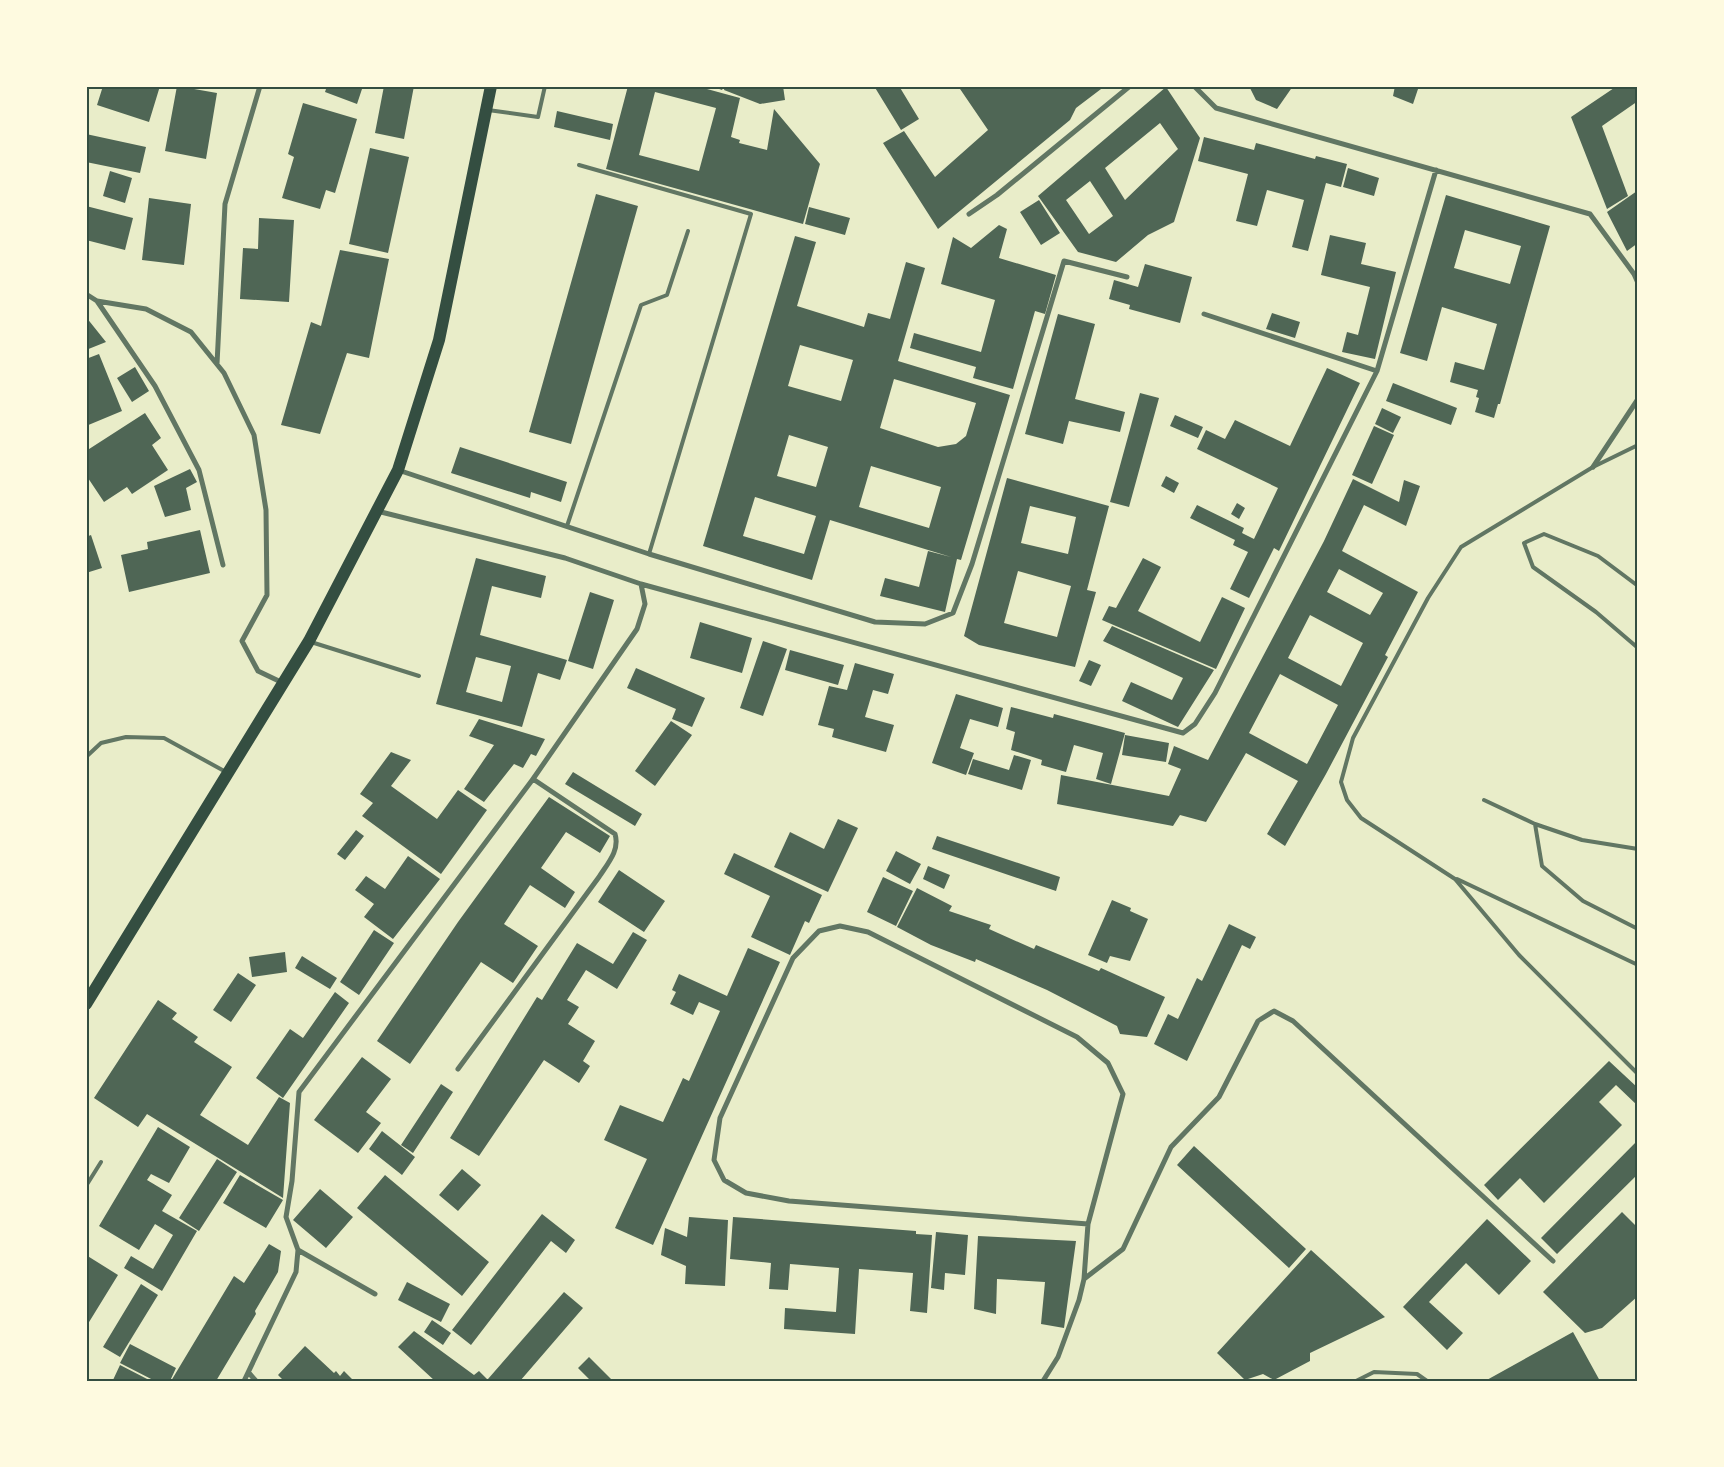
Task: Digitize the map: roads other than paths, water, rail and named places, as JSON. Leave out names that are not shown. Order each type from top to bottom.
[{"type":"main road","points":[[86,1004],[309,641],[398,470],[439,340],[491,86]]},
{"type":"street","points":[[217,364],[226,204],[260,86]]},
{"type":"street","points":[[969,214],[997,195],[1130,86]]},
{"type":"street","points":[[1194,86],[1216,108],[1590,214],[1634,274],[1638,283]]},
{"type":"street","points":[[377,511],[565,558],[641,584],[1183,733],[1195,724],[1215,693],[1377,370],[1436,170]]},
{"type":"street","points":[[398,470],[649,554],[875,622],[925,624],[953,613],[972,564],[1064,261],[1127,277]]},
{"type":"street","points":[[86,294],[97,301],[146,309],[191,332],[224,372],[254,435],[266,510],[267,595],[242,641],[258,670],[284,683]]},
{"type":"street","points":[[97,301],[155,386],[199,470],[223,565]]},
{"type":"street","points":[[1204,314],[1377,370]]},
{"type":"street","points":[[1593,467],[1638,399]]},
{"type":"street","points":[[244,1381],[296,1272],[298,1250],[286,1217],[292,1181],[299,1092],[533,779],[637,629],[645,604],[641,584]]},
{"type":"street","points":[[458,1069],[599,877],[615,852],[618,842],[615,834],[533,779]]},
{"type":"street","points":[[1043,1381],[1058,1357],[1080,1300],[1084,1279],[1088,1224],[1123,1094],[1108,1063],[1077,1037],[868,932],[840,926],[819,931],[793,958],[720,1118],[714,1160],[724,1180],[746,1193],[789,1201],[1088,1224]]},
{"type":"street","points":[[1084,1279],[1123,1249],[1171,1147],[1219,1097],[1258,1021],[1274,1011],[1293,1021],[1553,1261]]},
{"type":"street","points":[[298,1250],[375,1294]]},
{"type":"street","points":[[249,1373],[256,1381]]},
{"type":"lane","points":[[486,109],[538,117],[545,86]]},
{"type":"lane","points":[[579,165],[750,214],[649,554]]},
{"type":"lane","points":[[567,526],[641,305],[667,295],[688,231]]},
{"type":"lane","points":[[1638,445],[1593,467],[1461,547],[1428,598],[1353,738],[1341,782],[1347,800],[1361,818],[1455,879],[1638,965]]},
{"type":"lane","points":[[1638,586],[1598,556],[1544,534],[1524,543],[1533,567],[1596,612],[1638,648]]},
{"type":"lane","points":[[309,641],[419,676]]},
{"type":"lane","points":[[86,757],[101,742],[126,737],[164,738],[228,773]]},
{"type":"lane","points":[[1484,800],[1535,824],[1582,840],[1638,848]]},
{"type":"lane","points":[[1535,824],[1542,866],[1583,901],[1638,929]]},
{"type":"lane","points":[[1455,879],[1519,956],[1638,1074]]},
{"type":"lane","points":[[86,1186],[102,1162]]},
{"type":"lane","points":[[1356,1381],[1374,1372],[1417,1374],[1427,1381]]}]
